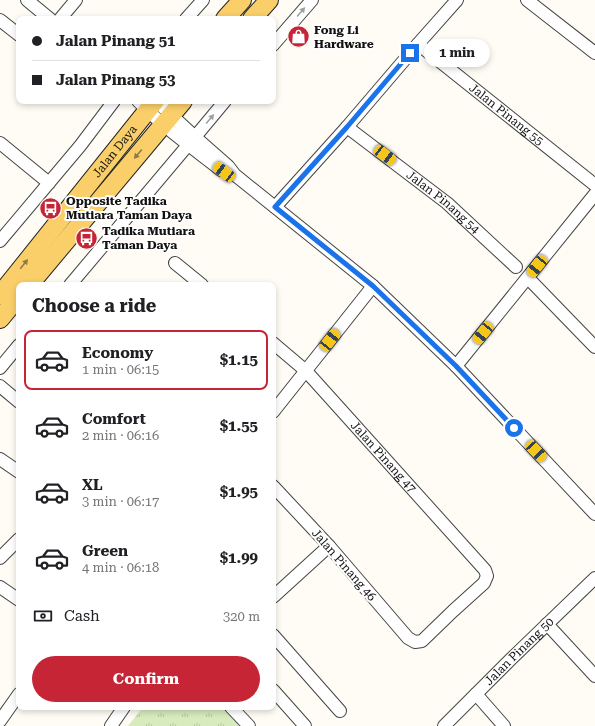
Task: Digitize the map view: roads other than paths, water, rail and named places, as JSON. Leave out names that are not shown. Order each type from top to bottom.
[{"type":"main road","points":[[227,16],[242,0]]},
{"type":"main road","points":[[255,16],[269,0]]},
{"type":"main road","name":"Jalan Daya","points":[[0,295],[149,104]]},
{"type":"main road","name":"Jalan Daya","points":[[35,282],[180,104]]},
{"type":"main road","points":[[0,319],[16,300]]},
{"type":"street","points":[[27,0],[46,16]]},
{"type":"street","points":[[63,16],[76,0]]},
{"type":"street","points":[[189,16],[203,0]]},
{"type":"street","points":[[276,42],[312,0]]},
{"type":"street","points":[[275,207],[347,127],[457,0]]},
{"type":"street","points":[[527,0],[595,53]]},
{"type":"street","points":[[0,20],[16,33]]},
{"type":"street","name":"Jalan Pinang 55","points":[[418,44],[595,185]]},
{"type":"street","points":[[0,241],[80,146],[107,104]]},
{"type":"street","points":[[149,104],[192,141],[228,166],[235,175],[373,286],[456,366],[595,514]]},
{"type":"street","points":[[73,282],[223,104]]},
{"type":"street","name":"Jalan Pinang 54","points":[[347,127],[447,203],[516,267]]},
{"type":"street","points":[[0,143],[49,183]]},
{"type":"street","points":[[456,366],[595,194]]},
{"type":"street","points":[[176,263],[198,282]]},
{"type":"street","points":[[528,278],[595,347]]},
{"type":"street","points":[[276,408],[373,286]]},
{"type":"street","name":"Jalan Pinang 47","points":[[276,346],[306,371],[485,570],[487,576],[484,583],[422,641],[415,642]]},
{"type":"street","points":[[0,368],[16,349]]},
{"type":"street","points":[[0,386],[16,399]]},
{"type":"street","points":[[0,459],[16,470]]},
{"type":"street","name":"Jalan Pinang 46","points":[[276,489],[329,546],[408,638],[415,642]]},
{"type":"street","points":[[0,558],[16,541]]},
{"type":"street","points":[[276,594],[329,546]]},
{"type":"street","name":"Jalan Pinang 50","points":[[444,726],[595,578]]},
{"type":"street","points":[[0,587],[16,598]]},
{"type":"street","points":[[547,624],[595,676]]},
{"type":"street","points":[[276,638],[340,711]]},
{"type":"street","points":[[276,693],[305,726]]},
{"type":"street","points":[[476,694],[504,726]]},
{"type":"street","points":[[1,716],[16,698]]},
{"type":"street","points":[[111,726],[122,710]]},
{"type":"street","points":[[234,710],[248,726]]},
{"type":"place","name":"Fong Li Hardware","points":[[299,37]]},
{"type":"place","name":"Opposite Tadika Mutiara Taman Daya","points":[[51,208]]},
{"type":"place","name":"Tadika Mutiara Taman Daya","points":[[87,238]]}]
